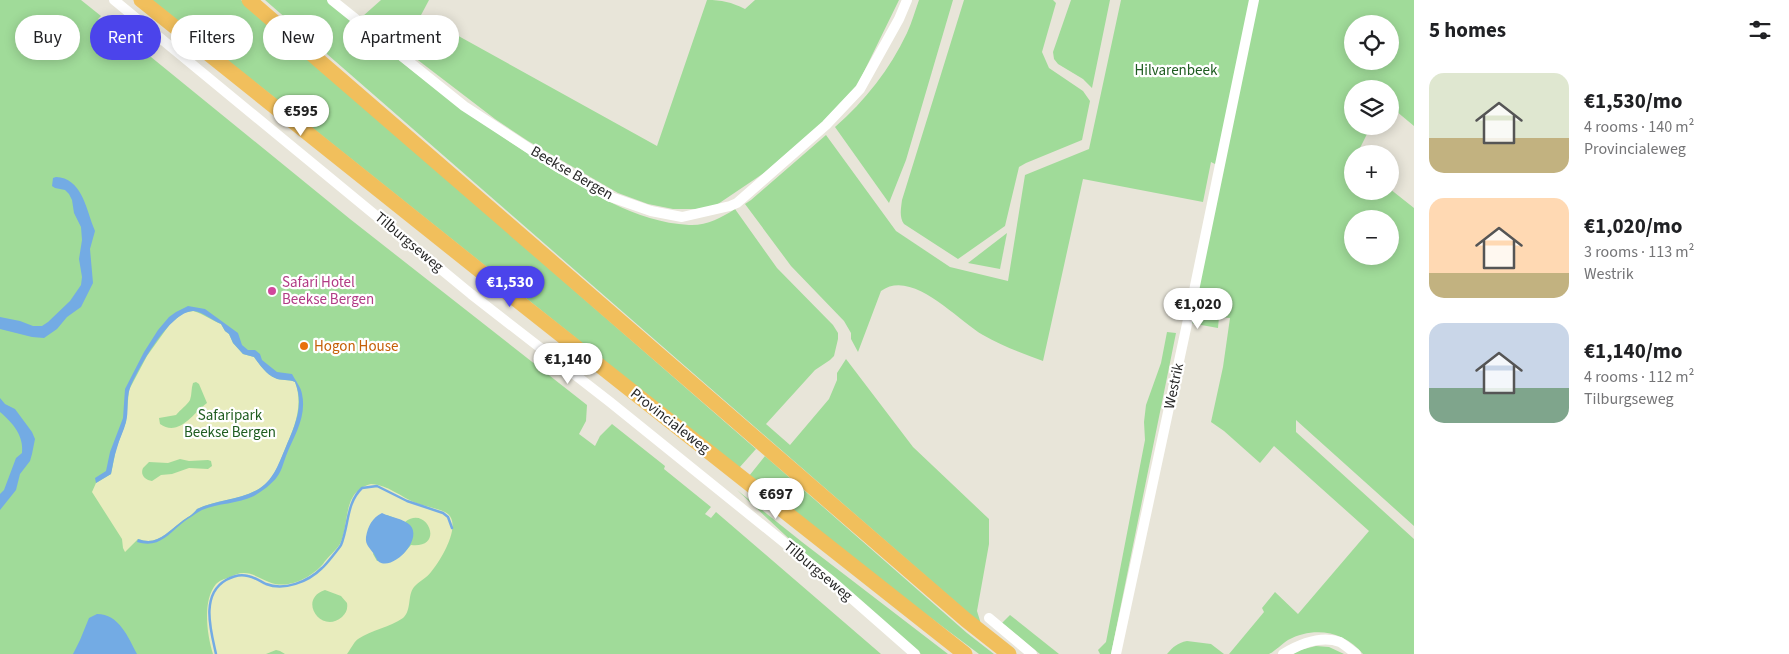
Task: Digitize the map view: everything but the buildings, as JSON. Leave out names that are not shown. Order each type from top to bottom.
[{"type":"highway","name":"Provincialeweg","points":[[141,0],[506,292],[966,654]]},
{"type":"highway","points":[[249,0],[958,613],[1009,654]]},
{"type":"street","name":"Tilburgseweg","points":[[114,0],[471,294],[618,409],[833,582],[915,654]]},
{"type":"street","name":"Beekse Bergen","points":[[332,0],[464,106],[559,168],[608,196],[651,211],[682,217],[738,203],[826,125],[860,89],[899,19],[907,0]]},
{"type":"street","name":"Westrik","points":[[1116,654],[1194,292],[1254,0]]},
{"type":"street","points":[[989,618],[1032,654]]},
{"type":"street","points":[[1283,654],[1304,643],[1321,640],[1339,642],[1356,654]]},
{"type":"green space","name":"Safaripark Beekse Bergen","points":[[0,0],[81,0],[100,15],[90,15],[90,60],[155,60],[350,219],[587,405],[586,421],[579,434],[595,446],[600,436],[612,424],[665,466],[664,469],[711,507],[705,514],[711,518],[716,512],[881,654],[0,654]]},
{"type":"green space","points":[[152,0],[241,0],[263,19],[263,60],[310,60],[756,449],[739,468],[227,60],[253,60],[253,15],[171,15]]},
{"type":"green space","points":[[265,0],[327,0],[345,15],[343,15],[343,60],[400,60],[487,126],[544,164],[613,204],[631,212],[669,223],[695,225],[713,221],[735,209],[777,268],[833,325],[838,333],[834,356],[815,370],[766,424],[790,445],[829,399],[837,380],[837,373],[846,359],[913,447],[989,519],[989,544],[977,611],[981,624],[333,59],[333,15],[282,15]]},
{"type":"green space","points":[[381,0],[429,0],[421,15],[364,15]]},
{"type":"green space","points":[[707,0],[726,2],[745,9],[755,0],[899,0],[857,86],[822,123],[764,173],[715,206],[697,209],[673,209],[648,204],[618,193],[528,141],[495,119],[418,60],[459,60],[459,36],[657,146]]},
{"type":"green space","points":[[919,0],[953,0],[906,160],[889,203],[835,127],[857,106],[885,72],[907,33]]},
{"type":"green space","points":[[964,0],[1053,0],[1056,3],[1042,52],[1049,68],[1083,91],[1090,101],[1082,140],[1019,167],[1005,226],[958,259],[904,224],[901,212],[902,200]]},
{"type":"green space","points":[[1071,0],[1110,0],[1092,88],[1083,79],[1058,64],[1054,59],[1053,52]]},
{"type":"green space","name":"Hilvarenbeek","points":[[1121,0],[1414,0],[1414,126],[1399,114],[1399,80],[1344,80],[1344,135],[1366,135],[1362,145],[1344,145],[1344,200],[1399,200],[1399,196],[1414,208],[1414,526],[1296,420],[1296,432],[1414,539],[1414,654],[1363,654],[1347,640],[1328,633],[1318,632],[1308,633],[1288,640],[1269,654],[1229,654],[1264,612],[1262,608],[1275,592],[1298,614],[1369,531],[1274,446],[1260,463],[1211,422],[1223,367],[1230,318],[1219,317],[1218,328],[1190,323],[1223,168],[1211,162],[1203,202],[1083,179],[1043,361],[1013,350],[983,335],[934,299],[906,286],[893,286],[881,291],[858,352],[844,321],[791,266],[745,204],[826,135],[896,231],[950,267],[1008,281],[1025,175],[1089,149]]},
{"type":"green space","points":[[1007,233],[1000,269],[968,263]]},
{"type":"green space","points":[[1167,332],[1176,333],[1111,654],[1100,654],[1098,650],[1106,642],[1145,440],[1144,422],[1146,405],[1161,363]]},
{"type":"green space","points":[[765,456],[967,633],[994,654],[979,654],[811,528],[749,476]]},
{"type":"green space","points":[[737,490],[948,654],[921,654],[815,563]]},
{"type":"green space","points":[[1010,615],[1059,654],[1040,654],[1002,623]]},
{"type":"green space","points":[[1187,641],[1211,644],[1224,654],[1167,654],[1180,643]]},
{"type":"green space","points":[[1316,646],[1329,647],[1344,654],[1293,654]]},
{"type":"sand","points":[[193,311],[221,324],[233,343],[243,354],[254,357],[272,377],[295,382],[298,391],[297,417],[278,467],[263,486],[243,496],[197,509],[162,537],[151,541],[138,539],[125,552],[122,539],[92,492],[96,483],[111,474],[116,449],[126,422],[129,390],[147,356],[170,324],[183,313]],"holes":[[[193,383],[199,384],[207,403],[180,426],[174,428],[160,424],[159,418],[176,415],[187,404],[190,400]],[[180,459],[189,461],[208,460],[211,461],[212,466],[208,469],[189,468],[172,474],[161,475],[152,481],[147,480],[143,475],[143,468],[149,462],[168,463]]]},
{"type":"sand","points":[[371,484],[389,489],[416,503],[445,512],[452,519],[453,527],[444,552],[429,574],[414,587],[406,615],[393,624],[358,639],[347,654],[285,654],[276,650],[266,654],[213,654],[209,637],[207,609],[209,599],[216,584],[242,573],[251,574],[269,582],[283,585],[291,584],[312,574],[340,544],[351,501],[355,493]],"holes":[[[387,515],[405,522],[413,518],[426,522],[430,535],[428,541],[422,544],[411,545],[403,554],[377,561],[373,554]],[[325,590],[341,596],[347,603],[345,614],[334,621],[327,622],[315,614],[313,601],[317,594]]]},
{"type":"water","points":[[56,177],[71,182],[85,202],[95,231],[90,249],[93,283],[81,307],[44,338],[0,329],[0,317],[33,326],[42,326],[70,301],[81,285],[82,277],[79,259],[82,240],[81,227],[74,213],[69,194],[65,190],[52,186],[53,178]]},
{"type":"water","points":[[188,306],[205,309],[238,333],[242,345],[248,350],[255,350],[260,354],[262,360],[277,372],[292,374],[301,391],[303,411],[299,426],[281,469],[277,477],[269,485],[248,499],[202,510],[161,540],[150,544],[137,542],[138,539],[151,541],[162,537],[197,509],[242,496],[263,486],[277,467],[292,433],[299,408],[298,391],[295,382],[272,377],[254,357],[243,354],[233,343],[221,324],[194,311],[185,313],[165,330],[140,368],[130,388],[127,418],[116,451],[111,474],[96,483],[95,478],[106,471],[110,452],[123,418],[125,389],[144,352],[169,317]]},
{"type":"water","points":[[0,398],[5,404],[15,409],[35,439],[30,461],[20,474],[16,490],[0,510],[0,494],[4,490],[16,458],[22,453],[22,447],[17,430],[0,412]]},
{"type":"water","points":[[382,513],[407,523],[413,531],[413,539],[404,553],[398,559],[384,564],[378,560],[366,542],[371,523]]},
{"type":"water","points":[[97,614],[105,615],[117,622],[137,654],[73,654],[89,618]]},
{"type":"waterway","points":[[216,654],[209,614],[210,604],[218,587],[226,580],[243,575],[273,586],[288,586],[303,581],[316,573],[341,545],[350,508],[362,488],[377,486],[407,501],[443,513],[448,517],[452,528]]},
{"type":"place","name":"Safari Hotel Beekse Bergen","points":[[272,291]]},
{"type":"place","name":"Hogon House","points":[[304,346]]}]
